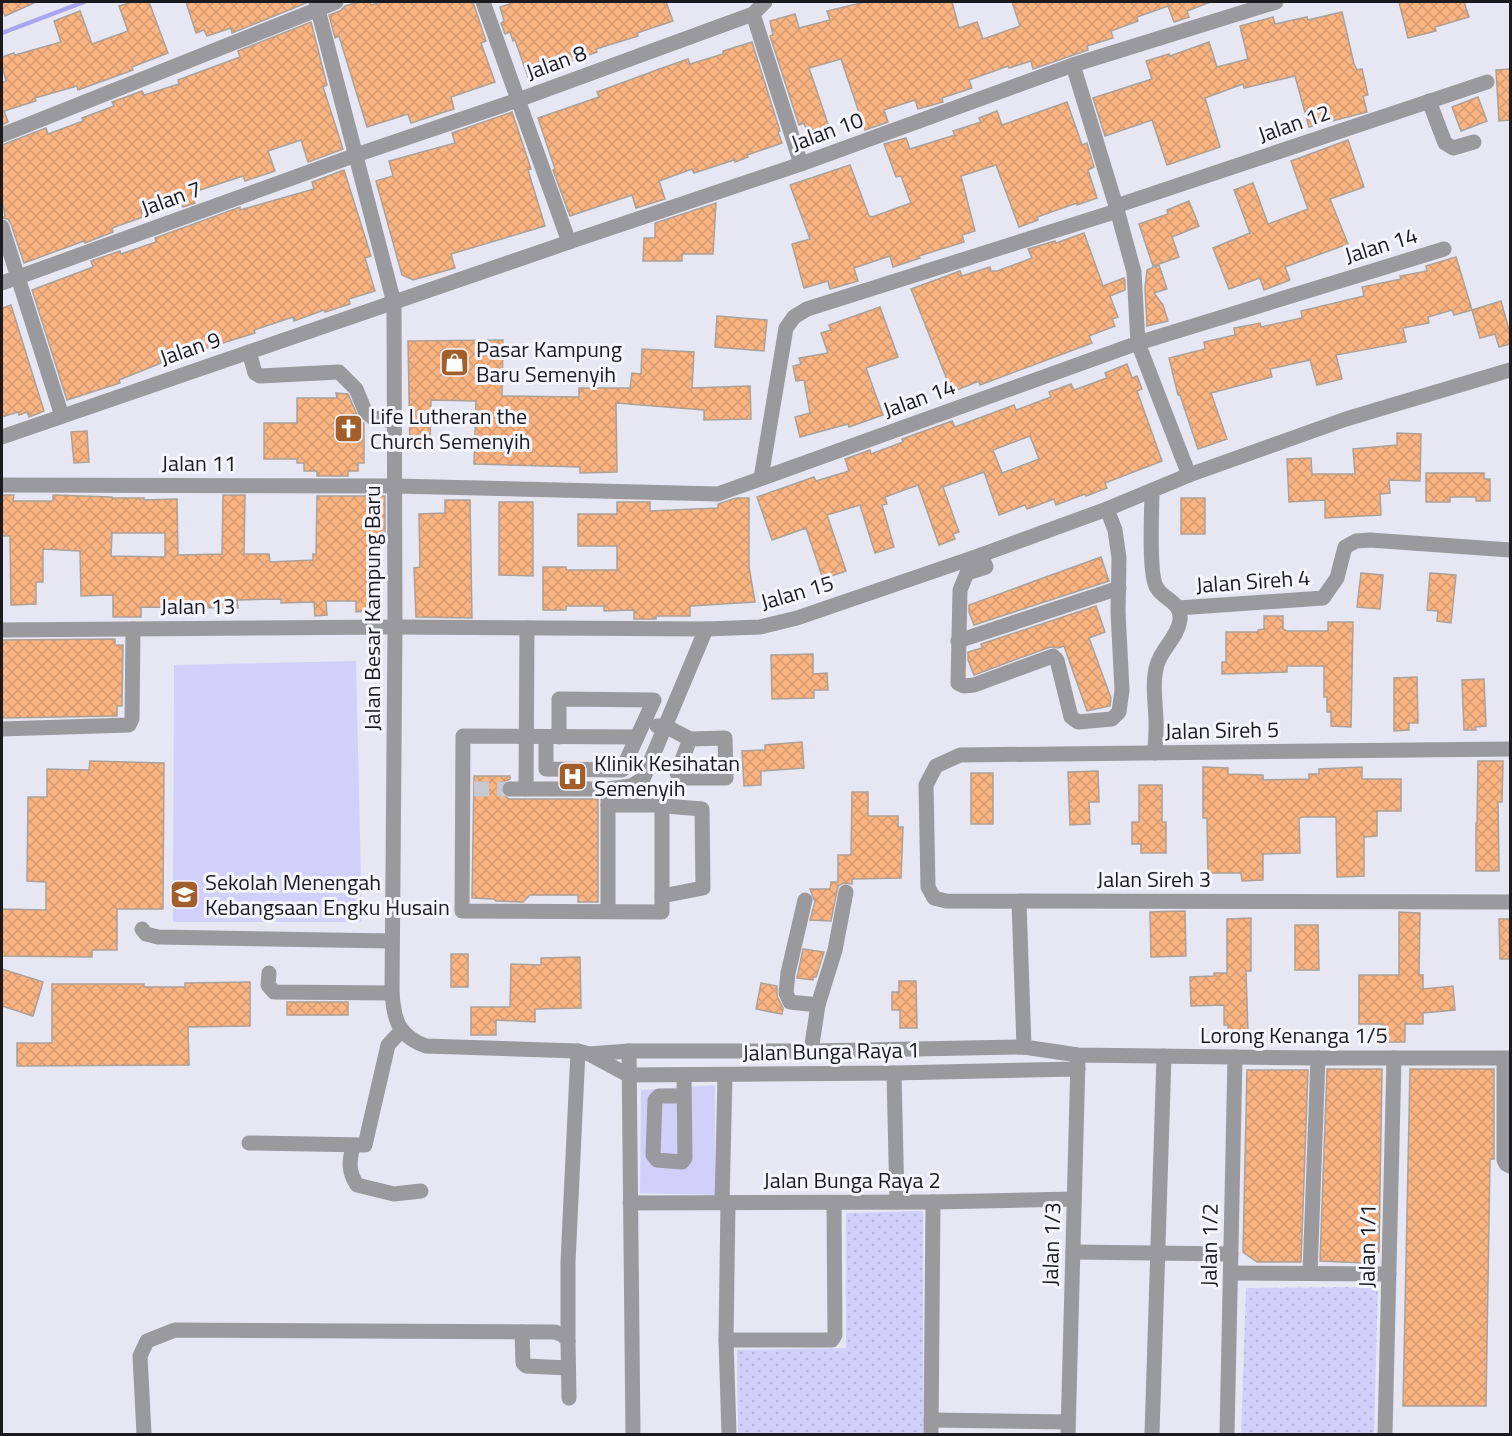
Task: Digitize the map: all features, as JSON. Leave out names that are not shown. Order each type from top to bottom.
[{"type":"street","points":[[2,135],[317,5],[336,2]]},
{"type":"street","points":[[483,2],[569,242]]},
{"type":"street","name":"Jalan 8","points":[[356,155],[518,100],[753,14],[765,2]]},
{"type":"street","name":"Jalan 10","points":[[394,303],[801,164],[1073,65],[1276,2]]},
{"type":"street","name":"Jalan Besar Kampung Baru","points":[[317,5],[394,303],[395,627],[392,993],[394,1016],[402,1030]]},
{"type":"street","points":[[753,14],[801,164]]},
{"type":"street","points":[[1073,65],[1134,272],[1138,344],[1189,475]]},
{"type":"street","name":"Jalan 12","points":[[761,478],[786,328],[794,317],[807,309],[1117,209],[1487,82]]},
{"type":"street","points":[[1429,101],[1445,143],[1453,148],[1474,142]]},
{"type":"street","name":"Jalan 7","points":[[2,283],[356,155]]},
{"type":"street","points":[[2,227],[62,416]]},
{"type":"street","name":"Jalan 14","points":[[395,486],[718,494],[1138,344],[1444,249]]},
{"type":"street","name":"Jalan 9","points":[[2,437],[394,303]]},
{"type":"street","points":[[249,352],[255,373],[260,376],[339,372],[356,389],[365,411],[373,418],[395,421]]},
{"type":"street","name":"Jalan 15","points":[[395,627],[706,629],[760,627],[797,618],[981,555],[1107,509],[1189,475],[1346,419],[1510,370]]},
{"type":"street","name":"Jalan 11","points":[[2,485],[395,486]]},
{"type":"street","points":[[1152,491],[1153,569],[1156,588],[1174,602],[1180,619],[1177,630],[1157,663],[1154,678],[1155,753]]},
{"type":"street","points":[[981,555],[986,567],[967,573],[960,590],[958,683],[964,686],[974,685],[1053,656],[1057,660],[1071,717],[1078,722],[1112,719],[1119,712],[1122,690],[1119,558],[1107,509]]},
{"type":"street","name":"Jalan Sireh 4","points":[[1178,608],[1323,598],[1337,578],[1345,547],[1356,541],[1370,540],[1510,550]]},
{"type":"street","points":[[958,641],[1119,588]]},
{"type":"street","name":"Jalan 13","points":[[2,630],[395,627]]},
{"type":"street","points":[[526,789],[527,628]]},
{"type":"street","points":[[2,729],[129,725],[132,718],[134,629]]},
{"type":"street","points":[[608,797],[643,779],[706,629]]},
{"type":"street","points":[[559,699],[654,700],[639,731],[621,770],[546,769],[559,699]]},
{"type":"street","points":[[643,779],[658,805],[662,912],[462,911],[468,789],[463,736],[552,737],[639,731],[665,726],[690,739]]},
{"type":"street","name":"Jalan Sireh 5","points":[[936,766],[960,755],[1510,750]]},
{"type":"street","name":"Jalan Sireh 3","points":[[936,766],[927,785],[928,887],[934,898],[946,901],[1510,902]]},
{"type":"street","points":[[510,789],[608,797],[702,809],[703,888],[662,896]]},
{"type":"street","points":[[608,797],[608,911]]},
{"type":"street","points":[[811,1051],[818,1005],[835,950],[846,892]]},
{"type":"street","points":[[805,900],[788,973],[786,993],[790,1002],[818,1005]]},
{"type":"street","points":[[1019,902],[1024,1047]]},
{"type":"street","points":[[142,928],[146,934],[158,938],[392,941]]},
{"type":"street","points":[[269,973],[268,985],[274,992],[392,993]]},
{"type":"street","points":[[249,1143],[362,1146],[366,1142],[388,1045],[402,1030],[412,1041],[426,1046],[583,1053],[1024,1047],[1078,1062]]},
{"type":"street","points":[[629,1051],[633,1434]]},
{"type":"street","points":[[568,1398],[568,1262],[583,1053]]},
{"type":"street","name":"Jalan Bunga Raya 1","points":[[583,1053],[628,1075],[894,1073],[1078,1062]]},
{"type":"street","points":[[1152,1434],[1164,1056]]},
{"type":"street","name":"Lorong Kenanga 1/5","points":[[1078,1062],[1164,1056],[1507,1058]]},
{"type":"street","name":"Jalan 1/2","points":[[1227,1434],[1235,1057]]},
{"type":"street","points":[[1311,1274],[1318,1058]]},
{"type":"street","name":"Jalan 1/1","points":[[1385,1434],[1394,1058]]},
{"type":"street","points":[[1507,1058],[1504,1160],[1510,1166]]},
{"type":"street","name":"Jalan 1/3","points":[[1068,1428],[1078,1062]]},
{"type":"street","points":[[894,1073],[897,1202]]},
{"type":"street","points":[[684,1075],[684,1096]]},
{"type":"street","points":[[725,1075],[726,1340],[729,1434]]},
{"type":"street","points":[[353,1146],[349,1165],[351,1176],[357,1185],[394,1194],[421,1191]]},
{"type":"street","name":"Jalan Bunga Raya 2","points":[[630,1203],[933,1202],[1074,1198]]},
{"type":"street","points":[[933,1202],[931,1427],[1068,1428]]},
{"type":"street","points":[[726,1340],[832,1340],[835,1335],[834,1203]]},
{"type":"street","points":[[1073,1252],[1231,1254]]},
{"type":"street","points":[[1231,1273],[1389,1274]]},
{"type":"street","points":[[144,1434],[140,1356],[147,1341],[175,1330],[555,1332],[567,1341]]},
{"type":"street","points":[[522,1332],[522,1356],[526,1366],[568,1368]]},
{"type":"shaded area","points":[[356,661],[362,922],[173,922],[174,665]]},
{"type":"shaded area","points":[[715,1085],[715,1195],[640,1193],[641,1090]]},
{"type":"shaded area","points":[[923,1211],[923,1434],[738,1434],[737,1350],[846,1348],[846,1213]]},
{"type":"shaded area","points":[[1378,1287],[1374,1434],[1241,1434],[1246,1288]]},
{"type":"building","points":[[2,2],[36,2],[5,16]]},
{"type":"building","points":[[132,2],[149,2],[168,53],[132,67],[133,70],[78,90],[77,86],[35,98],[36,101],[4,111],[8,122],[2,125],[2,83],[6,81],[2,57],[61,42],[54,21],[80,11],[92,44],[128,31],[119,6]]},
{"type":"building","points":[[186,2],[307,2],[232,33],[231,28],[207,36],[204,30],[196,33]]},
{"type":"building","points":[[358,2],[370,2],[371,5],[381,2],[473,2],[486,41],[481,43],[495,82],[451,97],[454,109],[411,123],[408,114],[367,127],[339,36],[335,38],[329,15]]},
{"type":"building","points":[[515,2],[666,2],[673,21],[528,77],[515,40],[513,41],[510,32],[505,34],[501,23],[504,21],[500,7]]},
{"type":"building","points":[[865,2],[952,2],[959,28],[977,22],[983,39],[1020,26],[1012,2],[1208,3],[1187,11],[1189,17],[1174,22],[1168,6],[1137,17],[1138,21],[1111,31],[1113,38],[1087,46],[1088,50],[1033,69],[1031,61],[1009,68],[1008,66],[969,80],[972,88],[942,98],[943,102],[918,109],[915,100],[884,110],[888,122],[865,130],[841,59],[809,68],[830,130],[809,137],[804,123],[799,125],[770,36],[773,35],[770,21],[795,14],[799,28],[830,20],[827,11]]},
{"type":"building","points":[[1399,2],[1464,2],[1469,17],[1435,27],[1436,31],[1408,38]]},
{"type":"building","points":[[1342,12],[1354,64],[1357,70],[1362,69],[1368,95],[1363,96],[1367,112],[1309,127],[1295,76],[1244,88],[1243,84],[1205,98],[1220,147],[1167,165],[1152,120],[1105,136],[1093,98],[1152,79],[1146,61],[1169,54],[1170,56],[1209,42],[1217,67],[1248,59],[1240,26],[1273,17],[1275,24],[1307,17],[1308,20]]},
{"type":"building","points":[[311,22],[327,85],[323,87],[343,149],[308,162],[301,140],[268,151],[275,171],[245,181],[243,176],[191,193],[195,203],[183,207],[180,197],[141,210],[143,217],[112,228],[113,232],[24,263],[11,224],[8,219],[2,218],[5,216],[2,200],[2,145],[46,128],[48,134],[83,121],[82,118],[114,106],[112,102],[142,91],[144,95],[179,84],[178,80],[240,57],[238,51]]},
{"type":"building","points":[[752,42],[782,143],[747,155],[748,157],[735,162],[734,160],[694,173],[692,169],[659,181],[665,199],[636,208],[632,195],[570,216],[553,170],[555,169],[538,118],[599,97],[597,92],[665,67],[688,59],[690,64]]},
{"type":"building","points":[[1510,69],[1510,120],[1499,121],[1496,70]]},
{"type":"building","points":[[1478,97],[1487,121],[1461,131],[1452,107]]},
{"type":"building","points":[[1067,102],[1082,145],[1087,143],[1094,167],[1088,170],[1097,198],[1037,217],[1038,220],[1019,227],[996,165],[961,176],[975,231],[962,235],[964,242],[893,267],[890,256],[854,268],[858,281],[830,289],[828,281],[804,288],[792,244],[810,239],[790,185],[850,165],[869,216],[872,217],[911,203],[901,176],[896,177],[884,144],[906,138],[910,149],[955,135],[953,131],[981,122],[979,118],[997,111],[1002,125]]},
{"type":"building","points":[[512,112],[531,169],[528,170],[545,226],[451,254],[455,268],[413,280],[402,275],[376,181],[393,176],[389,161],[455,143],[452,133]]},
{"type":"building","points":[[1348,140],[1364,187],[1330,199],[1348,244],[1285,267],[1290,280],[1264,290],[1260,278],[1229,289],[1213,248],[1250,233],[1234,190],[1253,183],[1268,224],[1308,209],[1291,161]]},
{"type":"building","points":[[344,170],[371,256],[365,258],[375,291],[349,299],[350,304],[325,312],[324,310],[294,321],[293,317],[254,330],[255,333],[194,352],[192,346],[160,358],[161,363],[119,380],[120,383],[67,400],[32,290],[93,267],[91,261],[156,242],[155,238],[240,207],[240,210],[314,189],[312,182]]},
{"type":"building","points":[[1189,201],[1199,226],[1172,237],[1179,257],[1153,266],[1139,224],[1168,214],[1167,210]]},
{"type":"building","points":[[716,203],[713,254],[682,254],[682,261],[643,261],[644,238],[655,238],[655,223]]},
{"type":"building","points":[[1084,233],[1103,286],[1124,278],[1125,281],[1125,290],[1110,296],[1118,317],[1112,319],[1115,326],[1089,336],[1092,343],[980,385],[979,381],[952,392],[911,289],[960,271],[962,276],[990,267],[991,271],[997,271],[1032,258],[1028,249],[1055,241],[1056,243]]},
{"type":"building","points":[[1456,257],[1472,310],[1454,315],[1452,310],[1428,317],[1429,323],[1403,328],[1406,342],[1336,355],[1342,379],[1317,385],[1310,360],[1270,369],[1272,377],[1211,393],[1227,439],[1198,449],[1180,395],[1178,395],[1169,358],[1205,349],[1204,342],[1235,335],[1234,328],[1260,323],[1261,327],[1302,318],[1301,311],[1364,296],[1362,287],[1427,271],[1426,266]]},
{"type":"building","points":[[1159,265],[1167,289],[1154,293],[1163,305],[1168,321],[1147,326],[1145,288],[1147,270]]},
{"type":"building","points":[[1501,301],[1510,333],[1510,344],[1499,347],[1495,334],[1480,338],[1472,310]]},
{"type":"building","points":[[11,305],[44,411],[29,417],[27,412],[19,415],[18,412],[2,417],[2,308]]},
{"type":"building","points":[[880,307],[898,357],[866,368],[883,415],[849,427],[848,424],[800,437],[795,417],[810,413],[804,380],[796,381],[793,366],[801,364],[799,358],[828,353],[821,333],[831,330],[829,325]]},
{"type":"building","points":[[717,316],[767,320],[764,351],[715,347]]},
{"type":"building","points":[[503,340],[502,396],[579,397],[579,388],[630,388],[632,373],[641,374],[642,349],[694,352],[692,388],[750,386],[751,419],[704,420],[704,410],[616,403],[617,472],[580,473],[580,467],[474,464],[476,401],[431,400],[430,447],[410,447],[408,341]]},
{"type":"building","points":[[1127,364],[1132,378],[1137,376],[1142,389],[1137,391],[1162,461],[1105,483],[1107,488],[1086,496],[1085,494],[1056,505],[1054,499],[1027,509],[1025,505],[999,515],[984,472],[943,487],[959,532],[953,534],[955,539],[939,545],[918,485],[885,497],[887,504],[882,505],[894,547],[875,553],[860,505],[827,515],[846,571],[823,579],[806,528],[772,540],[757,497],[814,477],[816,481],[849,471],[845,459],[870,450],[871,454],[903,442],[902,439],[952,421],[955,427],[1014,405],[1016,410],[1051,397],[1049,392],[1071,384],[1074,390],[1107,378],[1105,373]],"holes":[[[1030,436],[1039,459],[1002,473],[993,450]]]},
{"type":"building","points":[[336,393],[348,394],[358,422],[364,423],[364,463],[358,463],[358,471],[348,471],[348,476],[317,476],[317,471],[304,471],[304,463],[297,463],[297,459],[264,459],[264,423],[297,423],[297,398],[337,398]]},
{"type":"building","points":[[87,431],[89,462],[74,463],[71,432]]},
{"type":"building","points":[[1397,433],[1421,434],[1420,481],[1389,480],[1390,493],[1380,494],[1381,515],[1325,518],[1325,500],[1289,502],[1287,459],[1311,458],[1312,474],[1355,474],[1353,449],[1397,445]]},
{"type":"building","points":[[1426,473],[1484,473],[1484,479],[1490,479],[1490,501],[1476,501],[1476,497],[1450,497],[1450,502],[1426,502]]},
{"type":"building","points":[[2,495],[14,495],[13,501],[53,501],[53,495],[144,498],[144,500],[177,499],[178,555],[222,554],[223,495],[245,495],[244,554],[269,554],[270,562],[313,560],[313,554],[316,554],[317,496],[385,496],[385,535],[376,535],[377,600],[369,601],[369,611],[356,612],[356,601],[326,601],[327,615],[315,616],[314,602],[281,603],[281,599],[237,600],[238,608],[141,607],[141,617],[113,617],[113,595],[81,596],[80,551],[43,549],[43,582],[36,582],[36,604],[11,605],[10,536],[2,536]],"holes":[[[112,533],[165,533],[165,557],[111,556]]]},
{"type":"building","points":[[736,498],[749,498],[749,567],[755,602],[690,606],[690,616],[656,616],[656,619],[634,619],[634,610],[604,611],[604,606],[566,606],[566,610],[543,610],[543,567],[566,567],[566,570],[617,570],[617,546],[578,546],[578,514],[617,514],[617,502],[650,502],[650,511],[718,508],[718,504]]},
{"type":"building","points":[[1181,498],[1205,498],[1205,534],[1181,534]]},
{"type":"building","points":[[445,500],[470,500],[472,618],[416,617],[414,568],[420,567],[419,514],[445,513]]},
{"type":"building","points":[[499,502],[533,502],[533,576],[499,575]]},
{"type":"building","points":[[1101,557],[1109,581],[974,625],[969,605]]},
{"type":"building","points":[[1361,573],[1383,575],[1380,609],[1357,607]]},
{"type":"building","points":[[1430,573],[1456,575],[1451,623],[1437,621],[1438,611],[1427,610]]},
{"type":"building","points":[[1096,606],[1105,632],[1089,638],[1111,698],[1110,706],[1087,711],[1064,646],[1050,647],[974,675],[968,660],[968,652],[982,648],[981,644]]},
{"type":"building","points":[[1264,616],[1283,616],[1283,629],[1287,631],[1328,631],[1328,622],[1353,622],[1351,727],[1331,726],[1331,712],[1327,712],[1327,697],[1324,697],[1324,666],[1287,666],[1287,672],[1222,674],[1222,662],[1226,662],[1226,632],[1258,632],[1264,629]]},
{"type":"building","points":[[115,639],[115,645],[123,645],[122,706],[117,706],[117,716],[2,718],[2,640]]},
{"type":"building","points":[[813,654],[813,674],[827,673],[828,690],[814,690],[814,698],[772,699],[771,655]]},
{"type":"building","points":[[1417,677],[1418,723],[1409,723],[1409,730],[1394,731],[1394,678]]},
{"type":"building","points":[[1484,679],[1486,726],[1475,727],[1476,730],[1464,730],[1462,680]]},
{"type":"building","points":[[802,742],[804,768],[761,771],[761,785],[744,786],[742,751],[765,750],[765,745]]},
{"type":"building","points":[[90,761],[164,763],[163,909],[117,909],[117,950],[92,950],[92,957],[2,956],[2,909],[46,910],[46,882],[27,881],[28,797],[47,797],[47,769],[89,770]]},
{"type":"building","points":[[1478,761],[1503,761],[1502,802],[1498,802],[1499,871],[1476,871]]},
{"type":"building","points":[[1203,767],[1228,768],[1228,774],[1263,775],[1263,780],[1309,779],[1309,774],[1319,774],[1319,769],[1362,767],[1362,779],[1401,779],[1401,811],[1377,811],[1377,836],[1364,837],[1364,876],[1337,877],[1336,817],[1302,817],[1299,819],[1300,853],[1263,854],[1263,880],[1242,881],[1241,873],[1208,873],[1207,818],[1203,818]]},
{"type":"building","points":[[1098,771],[1099,802],[1089,802],[1090,824],[1070,825],[1068,772]]},
{"type":"building","points":[[971,773],[993,773],[993,824],[971,824]]},
{"type":"building","points":[[474,776],[510,776],[510,779],[505,781],[500,788],[502,794],[509,799],[598,799],[598,902],[578,902],[578,895],[530,895],[523,902],[472,898]]},
{"type":"building","points":[[1139,785],[1162,785],[1162,822],[1166,822],[1166,853],[1141,853],[1141,844],[1132,844],[1132,822],[1139,822]]},
{"type":"building","points":[[852,792],[868,792],[868,816],[898,816],[898,827],[903,827],[901,878],[852,879],[852,884],[843,883],[838,886],[831,921],[810,920],[815,902],[810,889],[830,889],[831,882],[838,882],[838,855],[851,855]]},
{"type":"building","points":[[1185,911],[1186,956],[1151,957],[1150,912]]},
{"type":"building","points":[[1399,912],[1420,913],[1419,975],[1423,975],[1423,989],[1453,986],[1455,1010],[1423,1013],[1423,1024],[1405,1024],[1405,1042],[1382,1042],[1382,1024],[1359,1024],[1359,975],[1399,975]]},
{"type":"building","points":[[1251,918],[1251,971],[1246,971],[1248,1034],[1228,1034],[1228,1025],[1224,1025],[1224,1005],[1191,1006],[1190,977],[1227,973],[1227,919]]},
{"type":"building","points":[[1499,919],[1510,919],[1510,959],[1500,959]]},
{"type":"building","points":[[1295,925],[1318,925],[1319,970],[1295,970]]},
{"type":"building","points":[[803,949],[824,952],[813,980],[797,978]]},
{"type":"building","points":[[451,954],[468,954],[468,987],[451,987]]},
{"type":"building","points":[[580,957],[581,1008],[535,1009],[535,1022],[496,1020],[496,1035],[471,1035],[471,1007],[510,1007],[511,964],[541,965],[541,958]]},
{"type":"building","points":[[2,969],[43,982],[33,1016],[2,1006]]},
{"type":"building","points":[[899,981],[916,981],[917,1028],[900,1028],[900,1010],[892,1010],[892,992],[899,992]]},
{"type":"building","points":[[250,982],[250,1026],[188,1027],[189,1065],[17,1066],[17,1043],[52,1043],[52,984],[144,984],[144,987],[185,987],[185,983]]},
{"type":"building","points":[[761,983],[777,986],[777,996],[783,1008],[782,1014],[756,1009]]},
{"type":"building","points":[[287,1002],[348,1002],[348,1015],[287,1015]]},
{"type":"building","points":[[1327,1069],[1382,1069],[1379,1252],[1365,1263],[1320,1261]]},
{"type":"building","points":[[1410,1069],[1494,1069],[1494,1159],[1490,1159],[1486,1406],[1403,1406]]},
{"type":"building","points":[[1247,1070],[1308,1070],[1301,1262],[1257,1262],[1243,1252]]},
{"type":"waterway","points":[[2,33],[84,2]]},
{"type":"tunnel","points":[[474,789],[510,789]]},
{"type":"place","name":"Pasar Kampung Baru Semenyih","points":[[455,362]]},
{"type":"place","name":"Life Lutheran the Church Semenyih","points":[[349,429]]},
{"type":"place","name":"Klinik Kesihatan Semenyih","points":[[573,776]]},
{"type":"place","name":"Sekolah Menengah Kebangsaan Engku Husain","points":[[184,895]]}]
